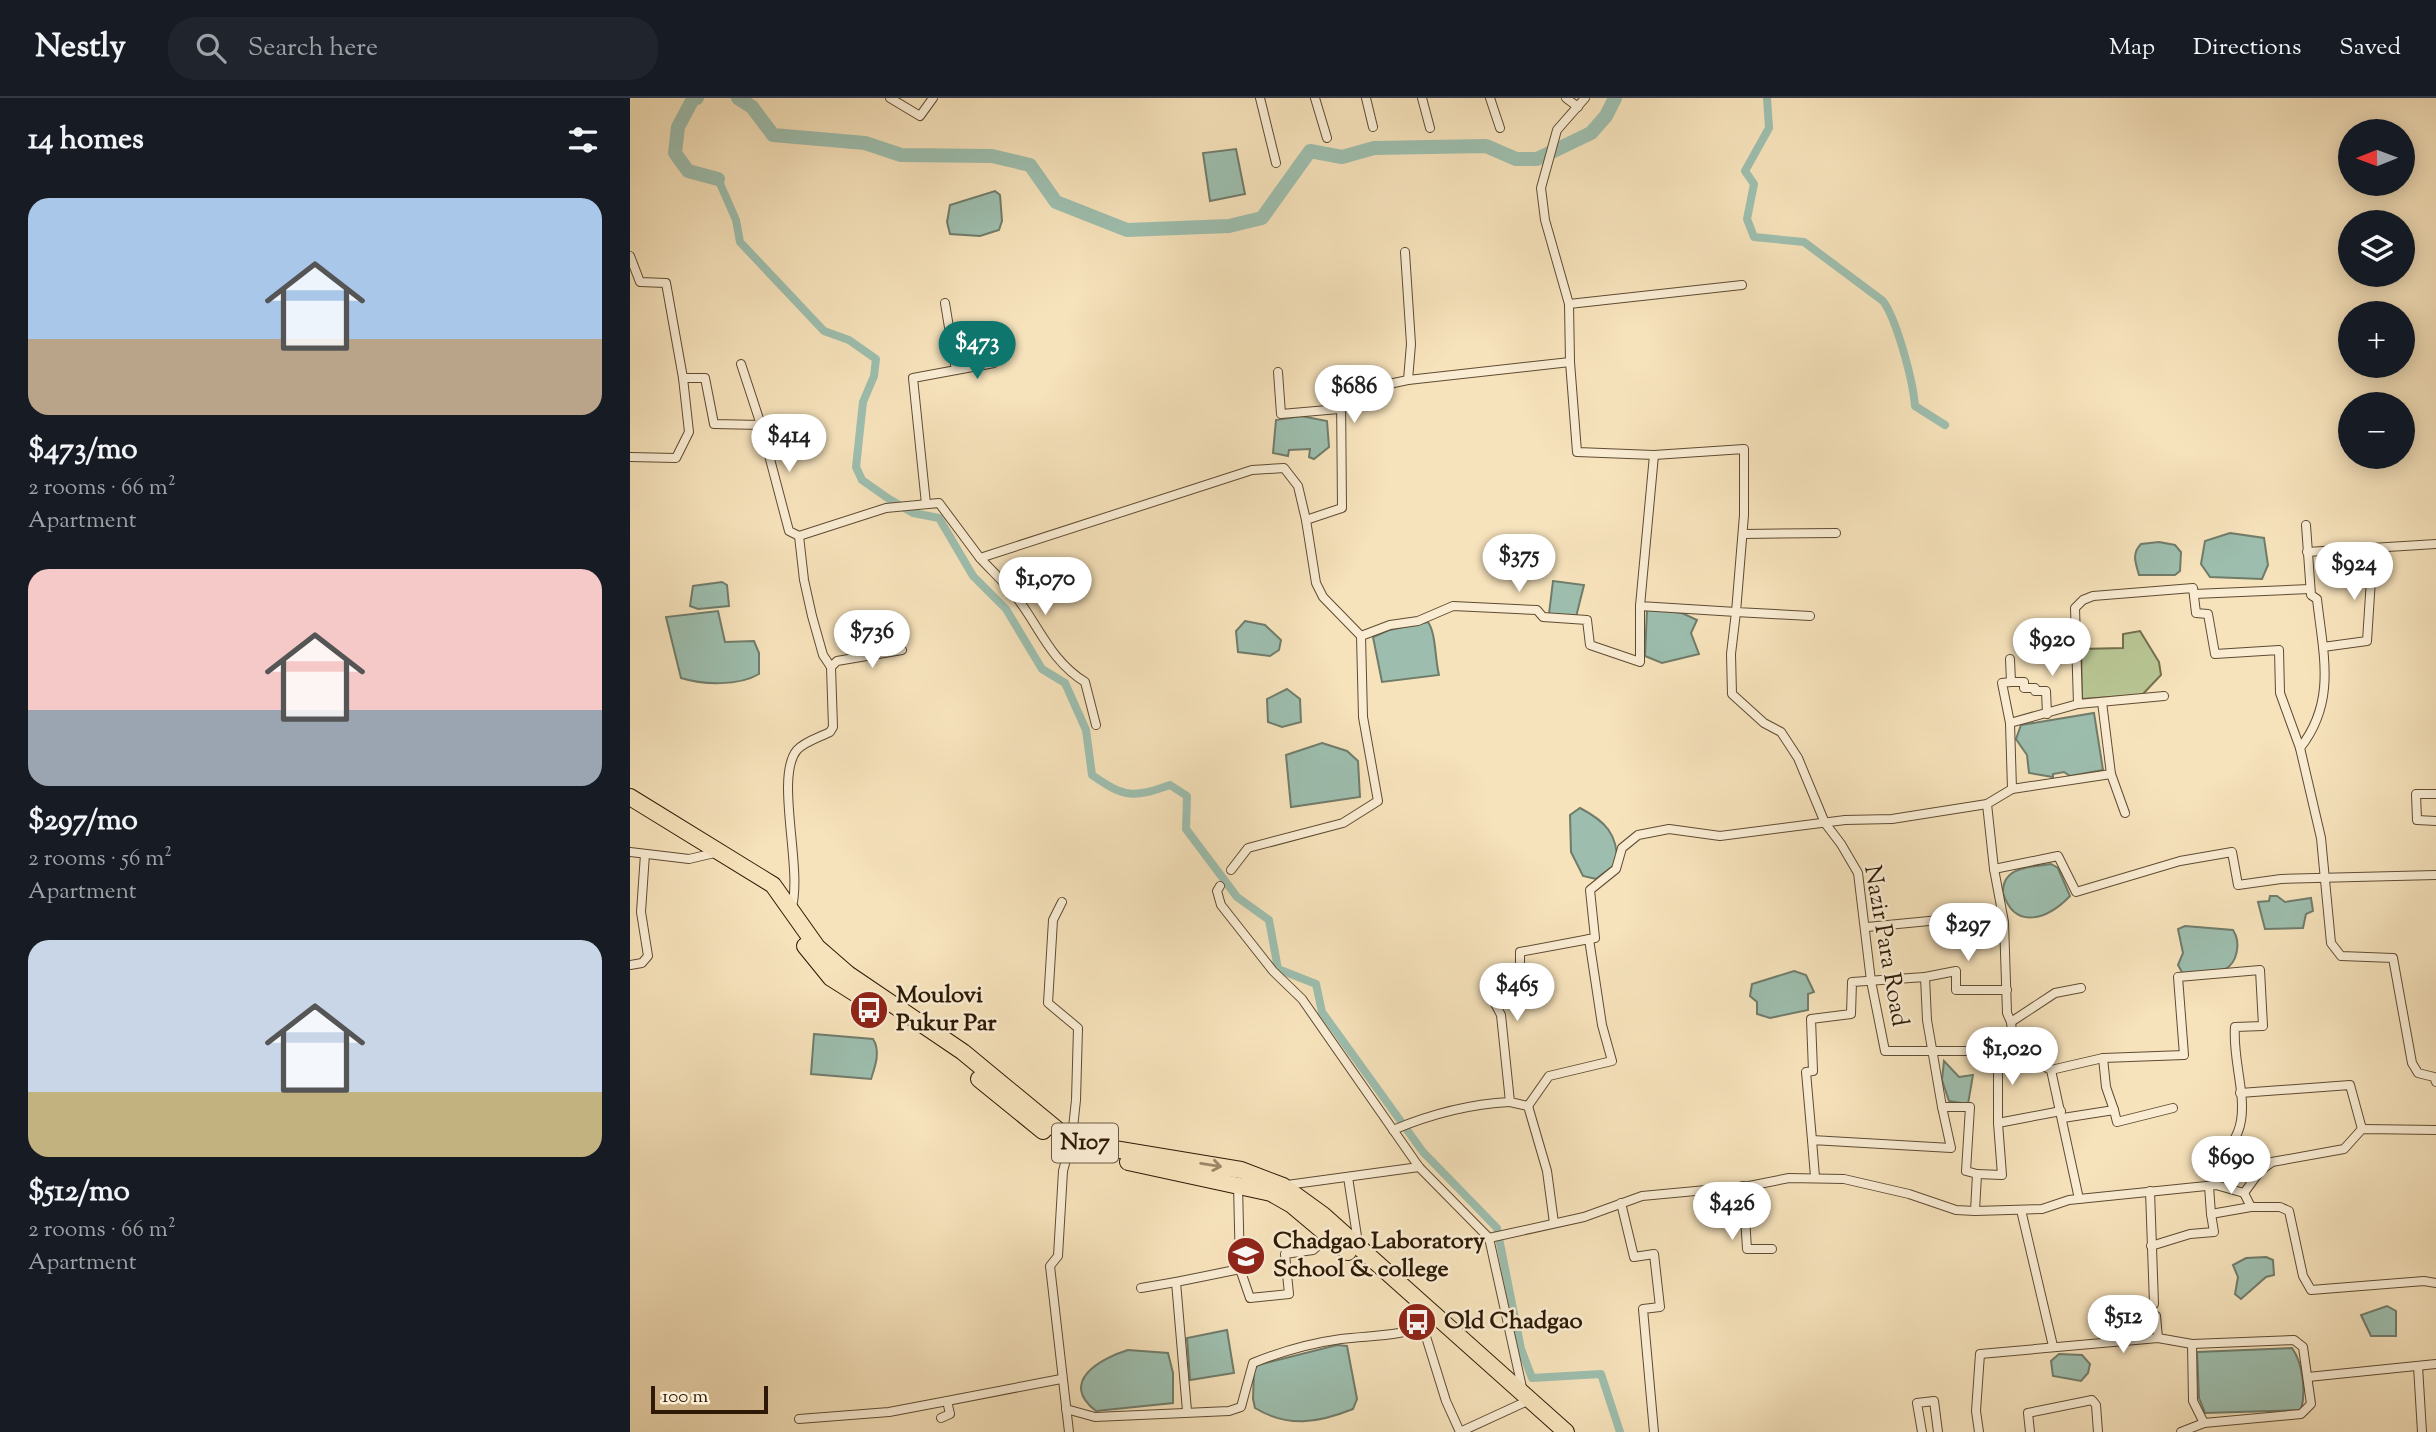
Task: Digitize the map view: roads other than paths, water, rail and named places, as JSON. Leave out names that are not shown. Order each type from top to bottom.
[{"type":"highway","name":"N107","points":[[630,797],[715,853],[770,895],[802,943],[831,978],[959,1062],[1014,1109],[1071,1142],[1271,1192],[1292,1205],[1329,1236],[1427,1325],[1566,1432]]},
{"type":"highway","name":"N107","points":[[630,808],[663,832],[715,853],[773,884],[817,947],[848,974],[963,1052],[1071,1142],[1241,1170],[1283,1186],[1359,1247],[1557,1432]]},
{"type":"street","points":[[890,98],[920,116],[933,98]]},
{"type":"street","points":[[1259,98],[1276,163]]},
{"type":"street","points":[[1315,98],[1327,138]]},
{"type":"street","points":[[1366,98],[1373,127]]},
{"type":"street","points":[[1422,98],[1430,128]]},
{"type":"street","points":[[1490,98],[1500,128]]},
{"type":"street","points":[[1566,98],[1578,107]]},
{"type":"street","points":[[1585,98],[1556,130],[1541,188],[1545,220],[1569,304],[1570,362],[1577,452],[1654,455],[1744,449],[1743,534],[1736,612]]},
{"type":"street","points":[[1405,251],[1411,344],[1408,380]]},
{"type":"street","points":[[630,256],[640,282],[666,283],[683,378],[689,432],[676,458],[630,457]]},
{"type":"street","points":[[1569,304],[1742,285]]},
{"type":"street","points":[[945,303],[956,370]]},
{"type":"street","points":[[1306,520],[1342,508],[1339,409],[1343,392],[1408,380],[1570,362]]},
{"type":"street","points":[[926,504],[913,378],[994,363]]},
{"type":"street","points":[[741,364],[761,425],[788,528],[799,536],[804,580],[812,616],[823,655],[831,667],[833,727],[830,732],[798,749],[792,760],[789,795],[796,886],[791,910]]},
{"type":"street","points":[[1278,372],[1281,414],[1339,409]]},
{"type":"street","points":[[683,378],[705,378],[715,426],[761,425]]},
{"type":"street","points":[[1361,636],[1390,625],[1418,621],[1452,606],[1537,610],[1543,617],[1587,620],[1590,645],[1640,662],[1640,606],[1654,455]]},
{"type":"street","points":[[980,558],[1252,470],[1284,468],[1298,486],[1316,583],[1323,597],[1361,636],[1363,718],[1378,801],[1343,823],[1248,848],[1231,870]]},
{"type":"street","points":[[799,536],[894,507],[926,504],[945,506],[980,558],[1018,598],[1049,650],[1068,672],[1085,682],[1096,725]]},
{"type":"street","points":[[2300,748],[2314,729],[2327,691],[2317,599],[2311,596],[2310,589],[2306,525]]},
{"type":"street","points":[[1743,534],[1836,533]]},
{"type":"street","points":[[2307,552],[2436,544]]},
{"type":"street","points":[[2323,647],[2367,641],[2373,548]]},
{"type":"street","points":[[2078,704],[2075,608],[2083,600],[2093,596],[2193,588],[2196,613],[2208,614],[2215,654],[2279,650],[2280,692],[2300,748],[2314,803],[2331,943],[2341,956],[2393,958],[2412,1063],[2418,1073],[2434,1077],[2436,1082]]},
{"type":"street","points":[[2194,594],[2310,589]]},
{"type":"street","points":[[1640,606],[1810,616]]},
{"type":"street","name":"Nazir Para Road","points":[[1736,612],[1731,654],[1732,694],[1764,723],[1781,732],[1798,758],[1804,778],[1825,823],[1858,873],[1867,927],[1871,981],[1885,1051],[2014,1051]]},
{"type":"street","points":[[831,667],[837,661],[902,650]]},
{"type":"street","points":[[2010,659],[2011,682]]},
{"type":"street","points":[[2012,789],[2010,723],[2002,683],[2024,682],[2024,688],[2046,691],[2047,714]]},
{"type":"street","points":[[2010,723],[2078,704],[2164,696]]},
{"type":"street","points":[[2102,702],[2110,774],[2126,813]]},
{"type":"street","points":[[1510,1102],[1501,1015],[1492,998],[1491,976],[1520,967],[1520,952],[1595,938],[1590,890],[1616,869],[1622,848],[1638,835],[1669,829],[1720,836],[1825,823],[1892,819],[1987,804],[2012,789],[2110,774]]},
{"type":"street","points":[[2436,794],[2416,794],[2417,820],[2436,821]]},
{"type":"street","points":[[1987,804],[2001,914],[2007,1013],[2011,1021],[2014,1051],[2051,1070],[2103,1058],[2184,1055],[2178,977],[2260,970],[2263,1026],[2235,1027],[2241,1126],[2228,1151],[2214,1159],[2211,1169],[2211,1214],[2214,1232],[2190,1234],[2151,1246]]},
{"type":"street","points":[[630,852],[689,859],[715,853]]},
{"type":"street","points":[[1994,869],[2058,856],[2076,892],[2180,861],[2232,852],[2238,885],[2281,879],[2436,875]]},
{"type":"street","points":[[630,965],[642,963],[648,956],[641,912],[645,855]]},
{"type":"street","points":[[1066,1409],[1095,1418],[1187,1411],[1230,1411],[1241,1407],[1248,1370],[1253,1363],[1342,1339],[1387,1337],[1427,1325],[1460,1432],[1523,1399],[1489,1238],[1419,1167],[1302,999],[1273,971],[1221,905],[1216,891],[1220,886]]},
{"type":"street","points":[[1062,902],[1053,920],[1048,1003],[1078,1028],[1080,1036],[1071,1142],[1063,1171],[1058,1256],[1050,1266],[1069,1432]]},
{"type":"street","points":[[1867,927],[2001,914]]},
{"type":"street","points":[[1528,1106],[1549,1076],[1612,1061],[1602,1025],[1589,939]]},
{"type":"street","points":[[1815,1177],[1806,1072],[1813,1071],[1811,1019],[1851,1014],[1852,982],[1925,977],[1956,971],[1956,990],[2007,990]]},
{"type":"street","points":[[1812,1140],[1951,1148],[1933,1051],[1925,977]]},
{"type":"street","points":[[2011,1021],[2055,993],[2081,988]]},
{"type":"street","points":[[1942,1107],[1970,1107],[1966,1171],[2002,1175],[1998,1122],[1998,1052]]},
{"type":"street","points":[[2103,1058],[2106,1087],[2117,1122],[2173,1108]]},
{"type":"street","points":[[2051,1070],[2079,1199]]},
{"type":"street","points":[[2240,1093],[2350,1085],[2362,1129]]},
{"type":"street","points":[[1393,1130],[1412,1122],[1482,1103],[1510,1102],[1528,1106]]},
{"type":"street","points":[[1528,1106],[1547,1171],[1553,1223]]},
{"type":"street","points":[[1998,1122],[2114,1110]]},
{"type":"street","points":[[2244,1193],[2260,1171],[2272,1161],[2344,1149],[2362,1129],[2436,1130]]},
{"type":"street","points":[[1283,1186],[1419,1167]]},
{"type":"street","points":[[1975,1211],[1977,1174]]},
{"type":"street","points":[[1349,1177],[1359,1247]]},
{"type":"street","points":[[1489,1238],[1584,1217],[1642,1196],[1815,1177],[1844,1179],[1909,1194],[1956,1210],[1975,1211],[2042,1209],[2079,1199],[2212,1186],[2244,1193]]},
{"type":"street","points":[[1238,1185],[1240,1269],[1250,1298],[1289,1294],[1285,1254],[1313,1250],[1329,1236]]},
{"type":"street","points":[[1742,1186],[1747,1249],[1772,1249]]},
{"type":"street","points":[[2150,1191],[2154,1304],[2150,1306],[2151,1316],[2155,1315],[2158,1338]]},
{"type":"street","points":[[2244,1193],[2251,1207]]},
{"type":"street","points":[[1621,1203],[1634,1257],[1654,1254],[1660,1307],[1643,1309],[1654,1432]]},
{"type":"street","points":[[2211,1214],[2251,1207],[2280,1207],[2289,1211],[2303,1276],[2311,1290],[2424,1281],[2436,1283]]},
{"type":"street","points":[[2021,1210],[2053,1346]]},
{"type":"street","points":[[1141,1289],[1240,1269]]},
{"type":"street","points":[[1176,1282],[1187,1411]]},
{"type":"street","points":[[1979,1432],[1976,1411],[1980,1354],[2158,1338],[2192,1344],[2294,1340],[2303,1347],[2311,1404],[2301,1415],[2204,1423],[2180,1432]]},
{"type":"street","points":[[2192,1344],[2193,1401],[2204,1423]]},
{"type":"street","points":[[2308,1377],[2436,1364]]},
{"type":"street","points":[[2418,1366],[2421,1432]]},
{"type":"street","points":[[799,1419],[889,1412],[1062,1379]]},
{"type":"street","points":[[2031,1432],[2028,1413],[2092,1400],[2096,1405],[2098,1432]]},
{"type":"street","points":[[941,1418],[950,1414],[947,1401]]},
{"type":"street","points":[[1922,1432],[1916,1403],[1934,1401],[1938,1432]]},
{"type":"waterway","points":[[697,98],[693,99],[678,127],[675,153],[688,171],[718,179]]},
{"type":"waterway","points":[[738,98],[752,107],[773,135],[865,143],[901,155],[992,156],[1030,165],[1056,202],[1127,230],[1229,226],[1262,218],[1310,151],[1342,157],[1374,148],[1486,146],[1516,159],[1537,159],[1591,133],[1606,116],[1615,98]]},
{"type":"waterway","points":[[1767,98],[1769,128],[1745,171],[1754,184],[1747,219],[1754,237],[1804,242],[1883,301],[1904,351],[1915,406],[1945,425]]},
{"type":"waterway","points":[[718,179],[736,220],[740,242],[824,331],[849,340],[876,359],[874,376],[863,402],[856,467],[862,480],[913,513],[939,518],[973,576],[1006,609],[1042,669],[1065,683],[1086,730],[1092,775],[1129,794],[1170,785],[1187,796],[1186,829],[1237,897],[1269,920],[1278,969],[1316,984],[1322,1012],[1423,1152],[1497,1228],[1521,1349],[1532,1378],[1601,1374],[1620,1432]]},
{"type":"place","name":"Moulovi Pukur Par","points":[[869,1010]]},
{"type":"place","name":"Chadgao Laboratory School & college","points":[[1246,1256]]},
{"type":"place","name":"Old Chadgao","points":[[1417,1322]]}]
